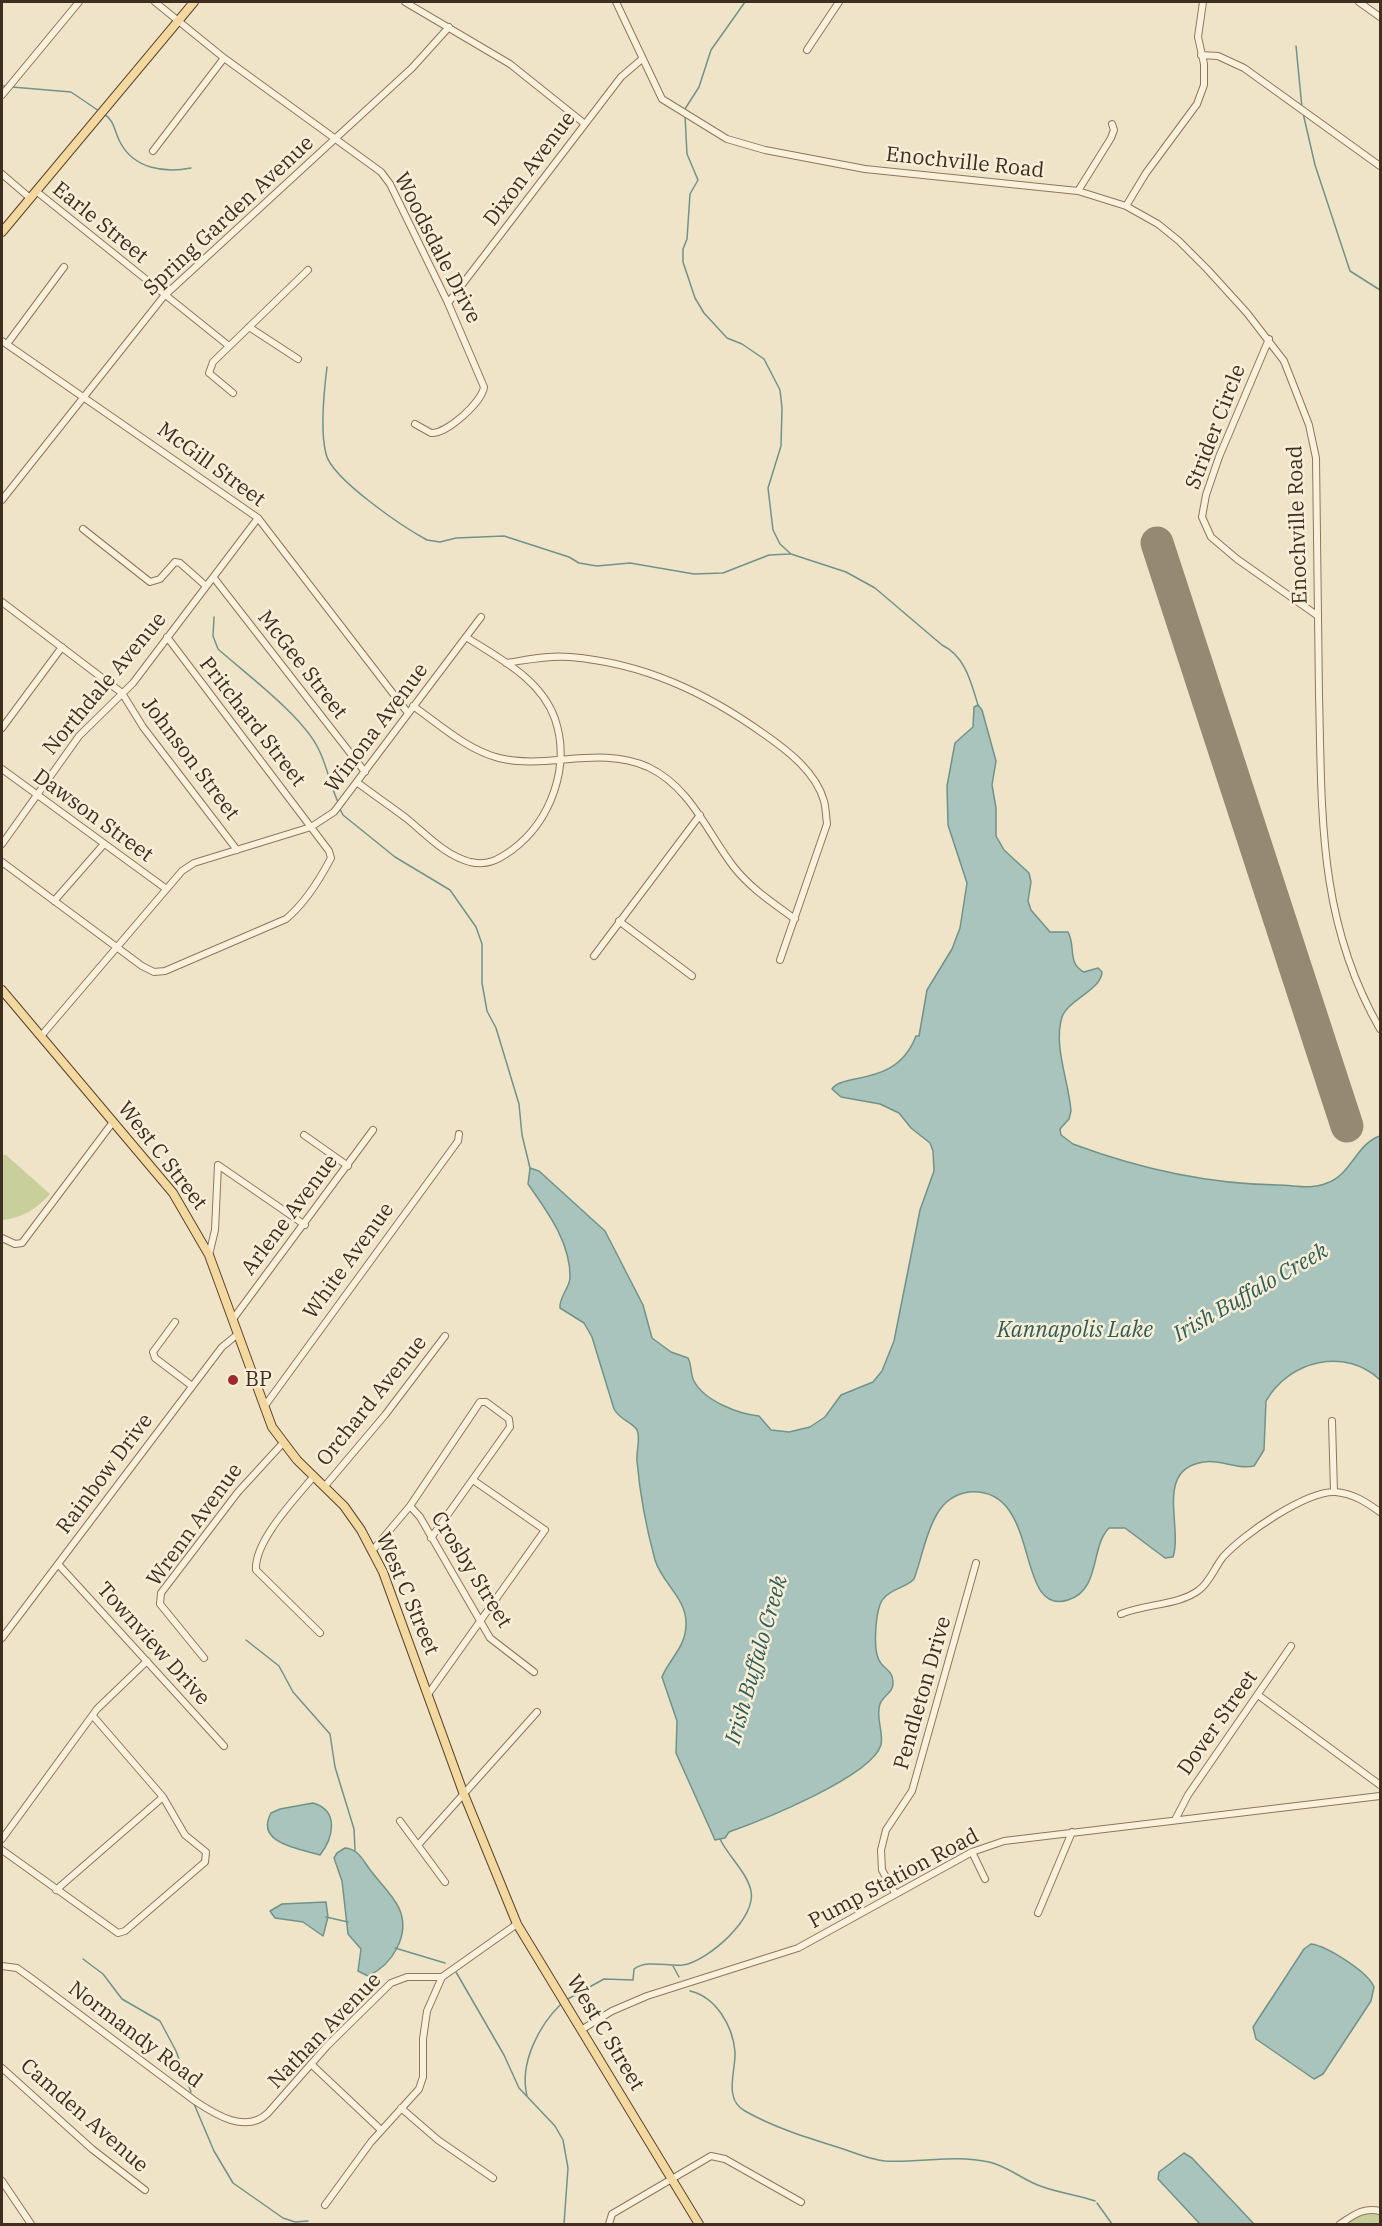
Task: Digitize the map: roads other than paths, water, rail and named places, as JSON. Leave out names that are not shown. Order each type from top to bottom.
[{"type":"main road","points":[[2,232],[194,2]]},
{"type":"main road","name":"West C Street","points":[[2,990],[173,1193],[209,1255],[264,1408],[282,1444],[344,1506],[372,1551],[394,1599],[464,1792],[518,1924],[699,2224]]},
{"type":"street","points":[[2,95],[79,2]]},
{"type":"street","name":"Woodsdale Drive","points":[[155,2],[224,58],[381,172],[390,184],[483,379],[483,393],[475,405],[442,430],[431,433],[415,424]]},
{"type":"street","points":[[405,2],[510,64],[585,124]]},
{"type":"street","name":"Enochville Road","points":[[616,2],[662,99],[706,129],[740,144],[865,169],[1078,191],[1126,206],[1179,241],[1269,339],[1284,361],[1296,386],[1309,425],[1316,458],[1321,816],[1329,887],[1335,918],[1361,995],[1380,1029]]},
{"type":"street","points":[[807,50],[839,2]]},
{"type":"street","points":[[1126,206],[1146,173],[1197,104],[1204,85],[1198,37],[1203,2]]},
{"type":"street","points":[[1359,2],[1380,17]]},
{"type":"street","name":"Spring Garden Avenue","points":[[2,500],[164,296],[412,68],[449,27]]},
{"type":"street","points":[[1202,55],[1218,56],[1244,68],[1380,166]]},
{"type":"street","points":[[153,151],[224,58]]},
{"type":"street","name":"Dixon Avenue","points":[[448,303],[621,77],[642,59]]},
{"type":"street","points":[[1078,191],[1111,138],[1114,129],[1112,124]]},
{"type":"street","name":"Earle Street","points":[[2,174],[33,195],[229,346]]},
{"type":"street","points":[[4,342],[64,267]]},
{"type":"street","points":[[233,393],[213,379],[209,373],[213,362],[308,270]]},
{"type":"street","points":[[249,327],[298,359]]},
{"type":"street","name":"Strider Circle","points":[[1269,339],[1219,457],[1206,495],[1202,517],[1211,537],[1237,559],[1318,616]]},
{"type":"street","name":"McGill Street","points":[[4,342],[258,518],[408,713]]},
{"type":"street","name":"Northdale Avenue","points":[[2,844],[88,724],[122,693],[214,578],[258,518]]},
{"type":"street","points":[[84,529],[150,582],[160,579],[175,562],[180,563],[206,586]]},
{"type":"street","name":"McGee Street","points":[[214,578],[365,772]]},
{"type":"street","name":"Johnson Street","points":[[2,602],[122,693],[143,727],[237,850]]},
{"type":"street","name":"Winona Avenue","points":[[41,1036],[165,888],[194,863],[311,827],[334,812],[481,617]]},
{"type":"street","name":"Pritchard Street","points":[[117,947],[154,972],[165,971],[286,919],[293,913],[331,858],[329,851],[167,637]]},
{"type":"street","points":[[358,783],[455,856],[487,864],[517,846],[544,815],[561,760],[556,727],[548,706],[528,679],[466,637]]},
{"type":"street","points":[[2,728],[62,647]]},
{"type":"street","points":[[506,663],[567,657],[650,673],[703,693],[787,750],[817,786],[824,801],[827,824],[780,960]]},
{"type":"street","points":[[413,706],[453,735],[489,755],[523,761],[599,756],[626,760],[647,767],[667,778],[685,794],[734,867],[750,884],[795,919]]},
{"type":"street","name":"Dawson Street","points":[[2,769],[165,888]]},
{"type":"street","points":[[594,956],[700,815]]},
{"type":"street","points":[[54,901],[104,843]]},
{"type":"street","points":[[2,862],[117,947]]},
{"type":"street","points":[[619,921],[692,976]]},
{"type":"street","points":[[2,1238],[15,1244],[22,1243],[113,1122]]},
{"type":"street","name":"Arlene Avenue","points":[[233,1318],[305,1225],[373,1130]]},
{"type":"street","name":"White Avenue","points":[[264,1408],[458,1141],[459,1134]]},
{"type":"street","points":[[304,1135],[348,1166]]},
{"type":"street","points":[[209,1255],[215,1230],[218,1165],[305,1225]]},
{"type":"street","points":[[175,1322],[153,1352],[155,1358],[192,1386]]},
{"type":"street","name":"Rainbow Drive","points":[[2,1638],[222,1347],[238,1334]]},
{"type":"street","name":"Orchard Avenue","points":[[325,1486],[385,1415],[445,1336]]},
{"type":"street","points":[[372,1551],[410,1506],[480,1402],[486,1402],[509,1419],[510,1427],[431,1538]]},
{"type":"street","points":[[1332,1421],[1334,1492]]},
{"type":"street","name":"Wrenn Avenue","points":[[204,1658],[160,1604],[161,1593],[238,1492],[282,1444]]},
{"type":"street","points":[[314,1476],[273,1528],[255,1562],[256,1570],[320,1633]]},
{"type":"street","points":[[429,1693],[545,1530],[473,1480]]},
{"type":"street","points":[[1121,1614],[1140,1606],[1185,1598],[1201,1590],[1224,1557],[1241,1540],[1314,1495],[1334,1492],[1357,1496],[1380,1512]]},
{"type":"street","name":"Crosby Street","points":[[410,1506],[420,1516],[490,1638],[534,1672]]},
{"type":"street","name":"Pendleton Drive","points":[[896,1893],[882,1870],[881,1850],[886,1830],[912,1791],[976,1563]]},
{"type":"street","name":"Townview Drive","points":[[58,1564],[224,1746]]},
{"type":"street","name":"Dover Street","points":[[1175,1820],[1188,1795],[1292,1646]]},
{"type":"street","points":[[2,1839],[93,1716],[147,1661]]},
{"type":"street","points":[[1258,1695],[1380,1785]]},
{"type":"street","points":[[418,1845],[537,1712]]},
{"type":"street","points":[[2,1850],[118,1933],[125,1931],[205,1862],[206,1852],[185,1835],[163,1797],[93,1716]]},
{"type":"street","name":"Pump Station Road","points":[[581,2030],[612,2011],[647,1996],[798,1948],[972,1852],[1004,1841],[1380,1796]]},
{"type":"street","points":[[56,1890],[163,1797]]},
{"type":"street","points":[[400,1821],[445,1882]]},
{"type":"street","points":[[1038,1913],[1072,1832]]},
{"type":"street","points":[[972,1852],[985,1879]]},
{"type":"street","points":[[325,2205],[381,2130],[418,2089],[423,2077],[423,2039],[427,2011],[442,1977],[518,1924]]},
{"type":"street","name":"Normandy Road","points":[[2,1966],[17,1968],[202,2106],[233,2121],[254,2122]]},
{"type":"street","name":"Nathan Avenue","points":[[254,2122],[268,2113],[311,2064],[391,1983],[407,1977],[442,1977]]},
{"type":"street","points":[[311,2064],[381,2130]]},
{"type":"street","name":"Camden Avenue","points":[[2,2068],[92,2149],[145,2190]]},
{"type":"street","points":[[401,2108],[438,2140],[494,2178]]},
{"type":"street","points":[[609,2224],[612,2214],[711,2157],[725,2159],[801,2202]]},
{"type":"street","points":[[2,2181],[31,2224]]},
{"type":"street","points":[[1340,2224],[1359,2211],[1369,2208],[1380,2211]]},
{"type":"water","name":"Kannapolis Lake","points":[[978,705],[982,710],[996,761],[992,785],[996,808],[996,836],[1004,850],[1029,873],[1031,882],[1028,901],[1031,910],[1050,932],[1068,932],[1075,964],[1079,969],[1084,972],[1098,968],[1102,972],[1097,984],[1071,1005],[1062,1017],[1060,1052],[1071,1111],[1069,1119],[1060,1129],[1061,1135],[1073,1144],[1098,1153],[1174,1174],[1225,1182],[1309,1187],[1335,1179],[1365,1145],[1380,1136],[1380,1380],[1366,1370],[1335,1361],[1303,1368],[1289,1376],[1276,1387],[1266,1401],[1264,1450],[1254,1466],[1241,1467],[1210,1461],[1189,1467],[1179,1475],[1174,1500],[1173,1557],[1165,1558],[1125,1528],[1109,1528],[1099,1546],[1086,1587],[1078,1595],[1068,1600],[1051,1600],[1040,1589],[1018,1528],[1008,1509],[992,1496],[969,1492],[950,1499],[933,1522],[914,1579],[887,1595],[881,1603],[876,1628],[877,1655],[890,1672],[893,1686],[880,1704],[878,1714],[881,1745],[873,1757],[837,1784],[788,1808],[729,1832],[725,1838],[715,1840],[676,1753],[677,1721],[662,1677],[681,1646],[685,1632],[685,1615],[683,1607],[655,1560],[638,1474],[638,1433],[635,1427],[619,1416],[614,1409],[592,1337],[584,1323],[560,1308],[570,1278],[567,1252],[543,1205],[528,1184],[530,1168],[539,1171],[605,1231],[643,1305],[652,1338],[671,1352],[688,1358],[694,1381],[706,1395],[714,1400],[732,1409],[759,1416],[771,1430],[789,1432],[810,1427],[825,1417],[841,1395],[873,1382],[882,1371],[894,1341],[920,1210],[934,1171],[933,1151],[930,1143],[911,1128],[899,1113],[880,1104],[841,1097],[832,1089],[838,1084],[871,1076],[896,1064],[907,1053],[916,1036],[919,1036],[927,990],[952,949],[960,928],[967,883],[948,825],[947,786],[955,743],[973,727],[974,707]]},
{"type":"water","points":[[313,1803],[322,1807],[331,1818],[331,1833],[320,1855],[282,1843],[269,1832],[267,1823],[271,1813],[280,1809]]},
{"type":"water","points":[[345,1848],[360,1856],[393,1898],[402,1918],[401,1938],[392,1957],[385,1965],[368,1976],[358,1971],[361,1949],[348,1934],[342,1881],[334,1858]]},
{"type":"water","points":[[326,1902],[328,1917],[323,1936],[303,1922],[275,1918],[270,1911],[282,1904]]},
{"type":"water","points":[[1311,1944],[1327,1949],[1346,1961],[1364,1974],[1374,1987],[1371,2001],[1323,2074],[1314,2079],[1256,2039],[1253,2027],[1304,1949]]},
{"type":"water","points":[[1184,2153],[1192,2158],[1254,2224],[1200,2224],[1158,2179],[1159,2172]]},
{"type":"waterway","points":[[685,109],[699,87],[711,50],[745,2]]},
{"type":"waterway","points":[[1296,46],[1302,108]]},
{"type":"waterway","points":[[2,86],[7,86]]},
{"type":"waterway","points":[[12,87],[71,92],[99,111]]},
{"type":"waterway","points":[[1303,113],[1315,165],[1350,271],[1380,290]]},
{"type":"waterway","points":[[104,114],[112,123],[126,151],[141,163],[160,169],[191,168]]},
{"type":"waterway","points":[[685,116],[687,154],[698,180],[690,194],[683,262],[695,298],[704,313],[727,338],[742,344],[764,359],[780,390],[781,446],[768,488],[773,530],[780,544],[791,554],[846,572],[875,588],[950,650],[966,670],[978,705]]},
{"type":"waterway","points":[[327,367],[323,434],[326,454],[331,464],[354,489],[370,502],[427,540],[440,542],[456,538],[504,536],[569,557],[579,563],[597,566],[630,563],[694,574],[723,573],[769,555],[790,554]]},
{"type":"waterway","points":[[214,617],[213,636],[218,649],[288,710],[312,737],[322,756],[338,802]]},
{"type":"waterway","points":[[340,809],[343,815],[395,857],[450,890],[476,927],[482,944],[482,983],[487,1011],[496,1028],[519,1104],[522,1135],[530,1168]]},
{"type":"waterway","points":[[246,1640],[279,1666],[293,1692],[330,1734],[335,1767],[354,1829],[355,1850]]},
{"type":"waterway","name":"Irish Buffalo Creek","points":[[566,2000],[604,1979],[633,1980],[634,1969],[645,1964],[683,1965],[693,1962],[705,1956],[729,1937],[746,1913],[751,1902],[751,1891],[746,1877],[720,1839]]},
{"type":"waterway","points":[[326,1917],[348,1922]]},
{"type":"waterway","points":[[395,1948],[445,1963]]},
{"type":"waterway","points":[[83,1959],[103,1974],[122,1999],[160,2021],[176,2051],[191,2092]]},
{"type":"waterway","points":[[673,1966],[679,1977]]},
{"type":"waterway","name":"Irish Buffalo Creek","points":[[456,1972],[504,2055],[519,2088],[555,2126],[563,2140],[568,2168],[564,2224]]},
{"type":"waterway","points":[[690,1991],[708,1999],[727,2023],[735,2052],[732,2084],[734,2099],[738,2106],[756,2117],[872,2159],[885,2161],[963,2159],[989,2162],[1040,2186],[1095,2201]]},
{"type":"waterway","name":"Irish Buffalo Creek","points":[[527,2096],[525,2083],[528,2058],[539,2033],[562,2003]]},
{"type":"waterway","points":[[194,2104],[214,2151],[233,2183],[283,2218],[295,2222],[308,2221]]},
{"type":"waterway","points":[[1097,2203],[1112,2224]]},
{"type":"place","name":"BP","points":[[233,1380]]}]
